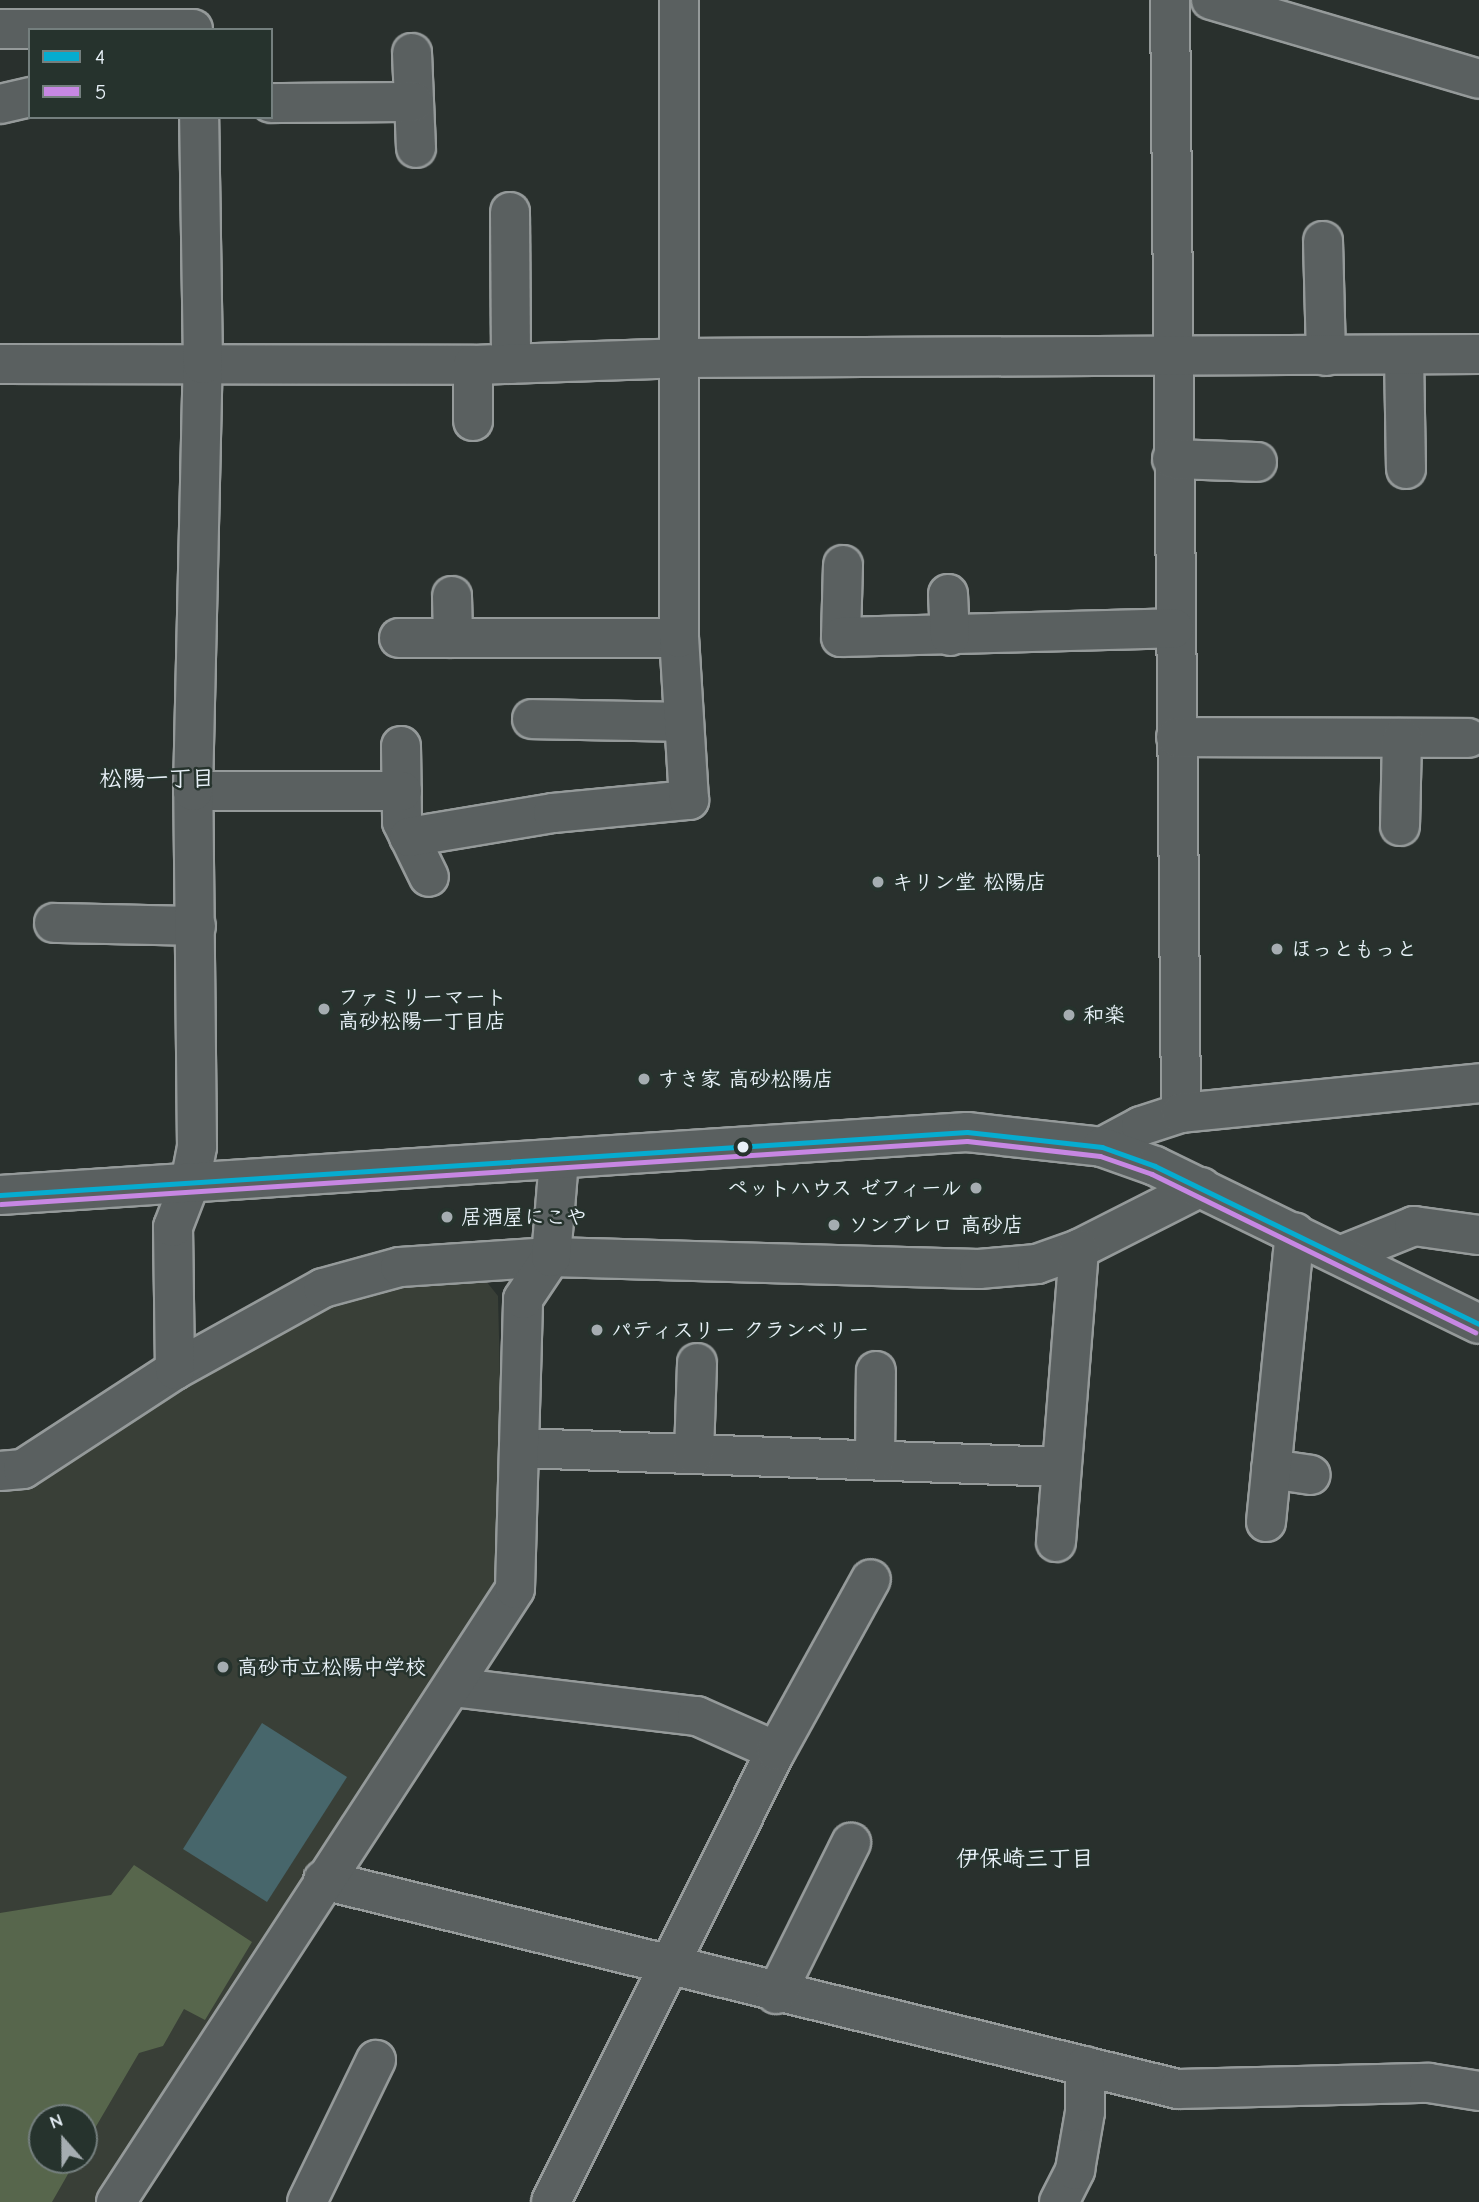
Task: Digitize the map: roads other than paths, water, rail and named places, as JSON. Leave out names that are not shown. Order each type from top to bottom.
[{"type":"street","points":[[409,837],[553,813],[689,800],[678,638],[679,0]]},
{"type":"street","points":[[1170,0],[1170,357],[1181,1113]]},
{"type":"street","points":[[1211,0],[1479,79]]},
{"type":"street","points":[[0,29],[193,19]]},
{"type":"street","points":[[412,53],[416,148]]},
{"type":"street","points":[[0,104],[28,97]]},
{"type":"street","points":[[273,103],[414,102]]},
{"type":"street","points":[[175,1370],[173,1227],[190,1183],[197,1147],[193,791],[203,364],[199,119]]},
{"type":"street","points":[[510,212],[511,364]]},
{"type":"street","points":[[1323,241],[1326,356]]},
{"type":"street","points":[[0,364],[473,365],[679,358],[1479,354]]},
{"type":"street","points":[[1404,355],[1406,469]]},
{"type":"street","points":[[473,365],[473,421]]},
{"type":"street","points":[[1172,459],[1256,462]]},
{"type":"street","points":[[843,565],[841,637],[1174,628]]},
{"type":"street","points":[[948,594],[950,636]]},
{"type":"street","points":[[452,597],[453,638]]},
{"type":"street","points":[[399,638],[678,638]]},
{"type":"street","points":[[532,719],[683,722]]},
{"type":"street","points":[[1176,737],[1468,738]]},
{"type":"street","points":[[1400,826],[1402,738]]},
{"type":"street","points":[[401,746],[402,822],[429,877]]},
{"type":"street","points":[[193,791],[402,791]]},
{"type":"street","points":[[54,923],[196,926]]},
{"type":"street","points":[[1102,1147],[1141,1126],[1181,1113],[1479,1083]]},
{"type":"street","points":[[0,1195],[967,1132],[1102,1147],[1201,1187],[1479,1324]]},
{"type":"street","points":[[117,2202],[515,1589],[523,1298],[551,1257],[559,1160]]},
{"type":"street","points":[[0,1471],[23,1469],[175,1370],[323,1288],[400,1267],[551,1257],[979,1269],[1037,1264],[1079,1249],[1201,1187]]},
{"type":"street","points":[[1342,1255],[1414,1226],[1479,1235]]},
{"type":"street","points":[[1265,1522],[1294,1232]]},
{"type":"street","points":[[1056,1542],[1079,1249]]},
{"type":"street","points":[[694,1454],[697,1363]]},
{"type":"street","points":[[875,1460],[876,1371]]},
{"type":"street","points":[[519,1448],[1060,1467]]},
{"type":"street","points":[[1271,1469],[1311,1475]]},
{"type":"street","points":[[551,2202],[776,1751],[871,1579]]},
{"type":"street","points":[[452,1687],[698,1716],[776,1751]]},
{"type":"street","points":[[776,1993],[851,1843]]},
{"type":"street","points":[[323,1881],[667,1967],[1178,2089],[1429,2083],[1479,2091]]},
{"type":"street","points":[[307,2202],[376,2060]]},
{"type":"street","points":[[1059,2202],[1075,2170],[1085,2112],[1085,2066]]},
{"type":"water","points":[[262,1723],[347,1777],[267,1902],[183,1849]]},
{"type":"place","name":"キリン堂 松陽店","points":[[878,882]]},
{"type":"place","name":"ほっともっと","points":[[1277,949]]},
{"type":"place","name":"ファミリーマート 高砂松陽一丁目店","points":[[324,1009]]},
{"type":"place","name":"和楽","points":[[1069,1015]]},
{"type":"place","name":"すき家 高砂松陽店","points":[[644,1079]]},
{"type":"place","name":"ペットハウス ゼフィール","points":[[976,1188]]},
{"type":"place","name":"居酒屋にこや","points":[[447,1217]]},
{"type":"place","name":"ソンブレロ 高砂店","points":[[834,1225]]},
{"type":"place","name":"パティスリー クランベリー","points":[[597,1330]]},
{"type":"place","name":"高砂市立松陽中学校","points":[[223,1667]]},
{"type":"district","name":"松陽一丁目","points":[[157,779]]},
{"type":"district","name":"伊保崎三丁目","points":[[1025,1859]]}]
